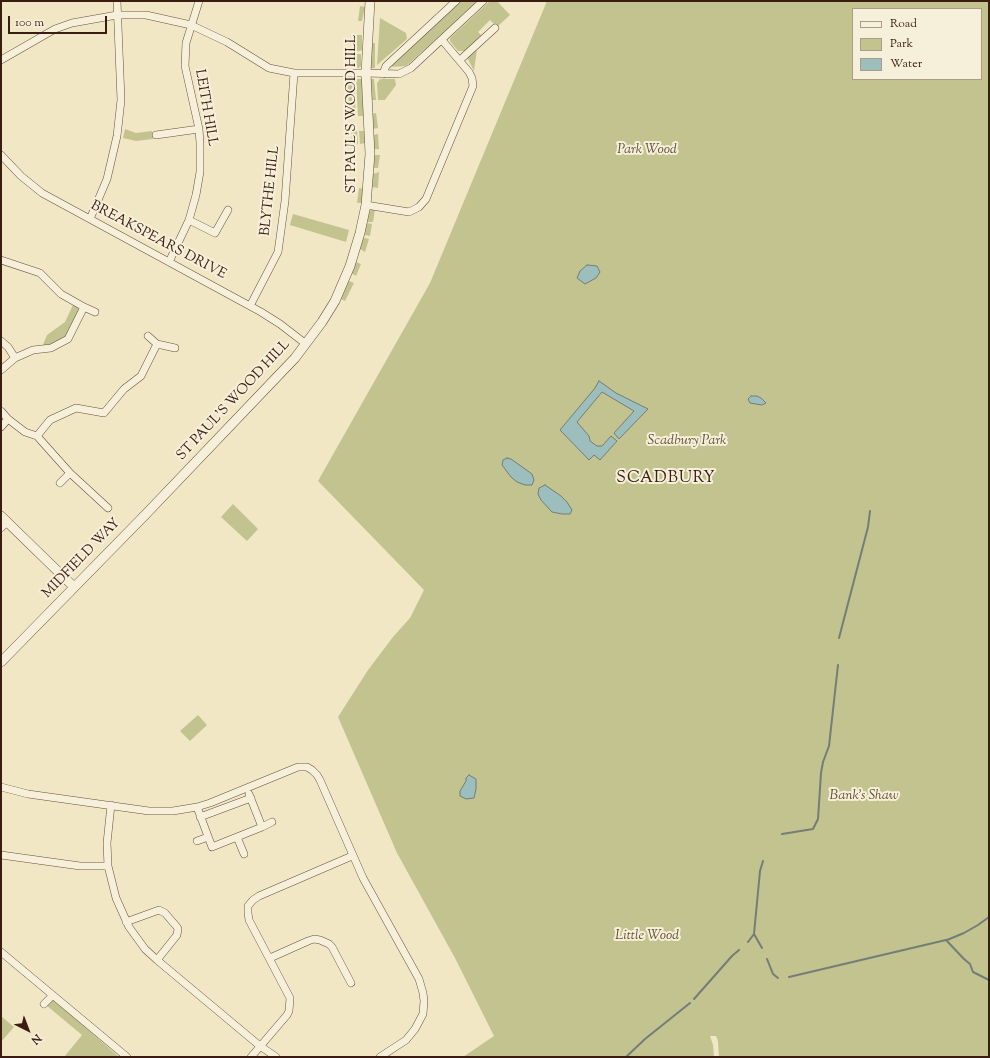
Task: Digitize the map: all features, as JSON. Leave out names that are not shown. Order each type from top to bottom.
[{"type":"street","points":[[90,219],[107,179],[117,136],[121,100],[117,1]]},
{"type":"street","name":"LEITH HILL","points":[[168,262],[189,220],[196,195],[200,172],[199,129],[185,66],[186,43],[190,25],[199,1]]},
{"type":"street","name":"ST PAUL'S WOOD HILL","points":[[183,476],[306,344],[322,322],[344,282],[356,247],[366,205],[370,154],[366,73],[370,1]]},
{"type":"street","points":[[383,74],[386,66],[456,1]]},
{"type":"street","points":[[1,60],[55,29],[72,23],[117,15],[146,15],[190,25],[227,42],[269,68],[294,73],[399,74],[408,71],[483,1]]},
{"type":"street","points":[[460,60],[495,28]]},
{"type":"street","points":[[366,205],[409,212],[419,207],[424,202],[472,90],[473,82],[471,75],[460,60],[442,40]]},
{"type":"street","name":"BLYTHE HILL","points":[[250,306],[278,252],[285,201],[294,73]]},
{"type":"street","points":[[156,135],[199,129]]},
{"type":"street","name":"BREAKSPEARS DRIVE","points":[[1,155],[36,189],[250,306],[280,324],[306,344]]},
{"type":"street","points":[[189,220],[214,233],[228,210]]},
{"type":"street","points":[[1,260],[40,273],[61,294],[95,312]]},
{"type":"street","points":[[1,370],[15,358],[33,350],[52,348],[68,339],[84,307]]},
{"type":"street","points":[[148,336],[157,344],[175,348]]},
{"type":"street","points":[[1,341],[8,347],[15,358]]},
{"type":"street","points":[[37,436],[50,420],[76,408],[104,413],[124,389],[141,376],[157,344]]},
{"type":"street","points":[[1,411],[8,419],[25,432],[37,436],[70,473],[108,508]]},
{"type":"street","points":[[1,427],[8,419]]},
{"type":"street","points":[[60,483],[70,473]]},
{"type":"street","name":"MIDFIELD WAY","points":[[1,662],[183,476]]},
{"type":"street","points":[[3,522],[74,587]]},
{"type":"street","points":[[1,787],[28,794],[156,811],[173,811],[197,807],[302,766],[312,770],[317,775],[363,878],[419,979],[424,993],[423,1014],[415,1029],[406,1040],[380,1057]]},
{"type":"street","points":[[247,788],[262,826]]},
{"type":"street","points":[[200,817],[251,798]]},
{"type":"street","points":[[111,805],[107,843],[108,866],[116,898],[126,922],[139,940],[157,960],[260,1046],[276,1057]]},
{"type":"street","points":[[197,807],[212,847],[272,822]]},
{"type":"street","points":[[197,841],[208,837]]},
{"type":"street","points":[[237,837],[244,854]]},
{"type":"street","points":[[1,855],[80,866],[108,866]]},
{"type":"street","points":[[251,1057],[287,1015],[290,1004],[288,992],[249,920],[248,906],[259,896],[352,856]]},
{"type":"street","points":[[126,922],[159,910],[165,913],[177,927],[177,935],[157,960]]},
{"type":"street","points":[[270,958],[308,941],[314,939],[320,940],[332,947],[351,983]]},
{"type":"street","points":[[1,952],[127,1057]]},
{"type":"street","points":[[44,1004],[52,996]]},
{"type":"green space","points":[[459,1],[479,1],[406,66],[389,67]]},
{"type":"green space","points":[[490,1],[497,1],[510,15],[497,27],[490,20],[478,32],[482,36],[465,51],[458,51],[450,41],[450,38]]},
{"type":"green space","name":"Scadbury Park","points":[[547,1],[989,1],[989,1057],[719,1057],[718,1041],[716,1036],[710,1036],[713,1045],[714,1057],[463,1057],[494,1036],[455,958],[397,853],[338,717],[368,670],[393,637],[410,618],[424,590],[318,481],[430,283]]},
{"type":"green space","points":[[360,6],[365,7],[362,21],[358,21]]},
{"type":"green space","points":[[380,18],[406,33],[407,39],[377,65]]},
{"type":"green space","points":[[357,35],[362,35],[362,50],[360,51],[356,51]]},
{"type":"green space","points":[[370,43],[375,43],[375,68],[369,68]]},
{"type":"green space","points":[[477,49],[474,71],[468,56]]},
{"type":"green space","points":[[355,54],[361,54],[361,66],[359,68],[355,67]]},
{"type":"green space","points":[[347,79],[354,81],[356,117],[350,117]]},
{"type":"green space","points":[[356,79],[362,79],[364,116],[358,116]]},
{"type":"green space","points":[[369,79],[374,79],[376,100],[370,100]]},
{"type":"green space","points":[[380,79],[395,79],[396,85],[385,100],[378,100],[377,83]]},
{"type":"green space","points":[[376,113],[378,128],[372,129],[371,114]]},
{"type":"green space","points":[[125,129],[136,133],[152,131],[153,139],[136,141],[123,138]]},
{"type":"green space","points":[[357,131],[358,144],[352,145],[351,132]]},
{"type":"green space","points":[[359,131],[365,131],[365,143],[360,144]]},
{"type":"green space","points":[[378,134],[379,149],[373,149],[372,135]]},
{"type":"green space","points":[[374,155],[380,155],[378,168],[373,168]]},
{"type":"green space","points":[[379,172],[378,188],[372,187],[373,174]]},
{"type":"green space","points":[[359,188],[365,189],[363,203],[357,203]]},
{"type":"green space","points":[[372,209],[375,209],[373,222],[367,222],[369,212]]},
{"type":"green space","points":[[293,214],[349,230],[346,242],[290,225]]},
{"type":"green space","points":[[367,223],[372,224],[370,236],[365,235],[364,233]]},
{"type":"green space","points":[[363,239],[369,239],[365,252],[360,249]]},
{"type":"green space","points":[[356,262],[361,264],[356,276],[351,273]]},
{"type":"green space","points":[[349,281],[354,283],[345,301],[341,299]]},
{"type":"green space","points":[[73,305],[78,308],[79,312],[66,337],[52,345],[42,347],[47,335],[65,322]]},
{"type":"green space","points":[[233,504],[258,529],[247,541],[221,517]]},
{"type":"green space","points":[[198,715],[207,725],[190,741],[180,731]]},
{"type":"green space","points":[[52,998],[119,1057],[64,1057],[82,1035],[46,1005]]},
{"type":"green space","points":[[1,1016],[14,1027],[1,1042]]},
{"type":"water","points":[[587,265],[597,266],[600,272],[596,278],[585,284],[577,278],[580,271]]},
{"type":"water","points":[[599,381],[616,393],[648,409],[619,439],[614,433],[634,411],[602,392],[577,422],[589,436],[590,441],[597,446],[602,446],[611,436],[617,441],[600,460],[594,455],[589,460],[560,430],[595,388]]},
{"type":"water","points":[[751,396],[757,396],[766,403],[762,405],[750,403],[748,399]]},
{"type":"water","points":[[507,458],[511,459],[532,474],[534,480],[532,485],[525,485],[517,482],[511,477],[502,465],[503,460]]},
{"type":"water","points":[[545,485],[567,502],[572,510],[570,514],[552,512],[541,500],[538,494],[539,488]]},
{"type":"water","points":[[469,775],[476,779],[476,789],[474,798],[466,799],[460,796],[460,791]]},
{"type":"waterway","points":[[839,638],[868,527],[870,511]]},
{"type":"waterway","points":[[782,834],[813,829],[818,819],[821,773],[823,762],[829,746],[838,665]]},
{"type":"waterway","points":[[748,942],[754,934],[760,871],[763,861]]},
{"type":"waterway","points":[[947,940],[964,933],[989,917]]},
{"type":"waterway","points":[[754,934],[762,948]]},
{"type":"waterway","points":[[789,977],[946,940],[970,964],[973,972],[989,980]]},
{"type":"waterway","points":[[694,999],[739,950]]},
{"type":"waterway","points":[[767,959],[773,974],[778,978]]},
{"type":"waterway","points":[[626,1057],[645,1039],[690,1003]]},
{"type":"district","name":"SCADBURY","points":[[666,479]]},
{"type":"park label","name":"Park Wood","points":[[647,151]]},
{"type":"park label","name":"Bank's Shaw","points":[[864,797]]},
{"type":"park label","name":"Little Wood","points":[[647,937]]}]
